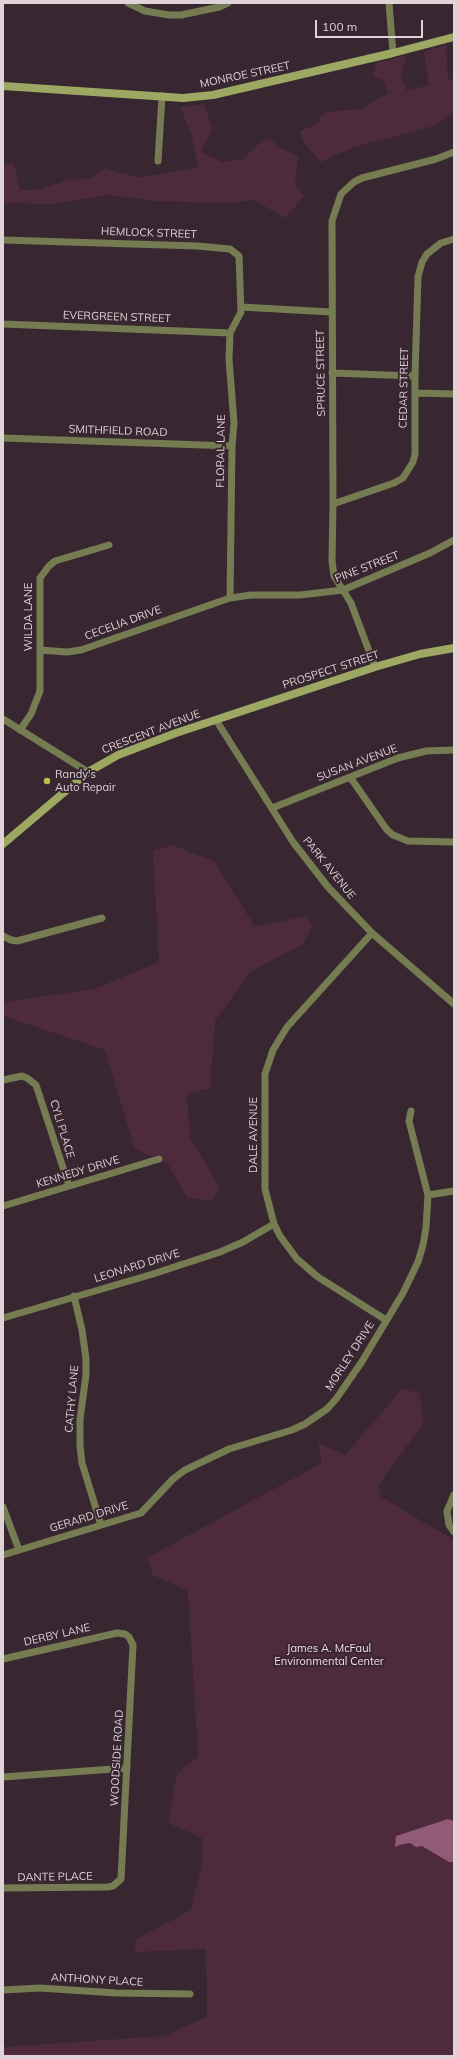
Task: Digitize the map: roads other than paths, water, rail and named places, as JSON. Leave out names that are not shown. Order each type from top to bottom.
[{"type":"main road","name":"MONROE STREET","points":[[3,86],[183,98],[213,94],[393,53],[454,37]]},
{"type":"main road","name":"PROSPECT STREET","points":[[216,720],[375,667],[420,654],[454,648]]},
{"type":"main road","name":"CRESCENT AVENUE","points":[[3,844],[88,772],[118,755],[216,720]]},
{"type":"street","points":[[128,3],[145,11],[169,15],[181,15],[219,7],[228,3]]},
{"type":"street","points":[[389,3],[393,53]]},
{"type":"street","points":[[158,161],[162,96]]},
{"type":"street","name":"SPRUCE STREET","points":[[375,667],[351,602],[334,576],[332,561],[334,504],[331,312],[332,221],[341,194],[346,188],[362,178],[436,159],[454,152]]},
{"type":"street","name":"CEDAR STREET","points":[[334,504],[394,483],[403,478],[410,469],[415,454],[415,376],[419,270],[425,258],[433,248],[441,243],[454,239]]},
{"type":"street","name":"HEMLOCK STREET","points":[[3,240],[230,248],[239,256],[241,308]]},
{"type":"street","points":[[241,308],[331,312]]},
{"type":"street","name":"FLORAL LANE","points":[[230,598],[232,446],[234,423],[229,359],[230,333],[240,316],[241,308]]},
{"type":"street","name":"EVERGREEN STREET","points":[[3,324],[230,333]]},
{"type":"street","points":[[332,373],[415,376]]},
{"type":"street","points":[[415,393],[454,394]]},
{"type":"street","name":"SMITHFIELD ROAD","points":[[3,438],[232,446]]},
{"type":"street","name":"PINE STREET","points":[[212,603],[230,598],[252,595],[300,595],[343,590],[430,553],[454,540]]},
{"type":"street","name":"WILDA LANE","points":[[20,730],[31,714],[40,691],[39,586],[43,572],[55,562],[109,545]]},
{"type":"street","name":"CECELIA DRIVE","points":[[40,650],[67,652],[82,650],[212,603]]},
{"type":"street","points":[[3,719],[88,772]]},
{"type":"street","name":"PARK AVENUE","points":[[216,720],[310,865],[348,909],[454,1004]]},
{"type":"street","name":"SUSAN AVENUE","points":[[272,808],[412,754],[440,750],[454,750]]},
{"type":"street","points":[[350,777],[387,830],[393,835],[408,841],[454,842]]},
{"type":"street","points":[[3,936],[11,940],[20,940],[102,918]]},
{"type":"street","name":"DALE AVENUE","points":[[372,932],[287,1027],[273,1050],[265,1074],[265,1189],[274,1224],[290,1250],[308,1269],[350,1299],[386,1320]]},
{"type":"street","name":"CYLI PLACE","points":[[3,1080],[22,1076],[32,1081],[39,1090],[69,1186]]},
{"type":"street","name":"MORLEY DRIVE","points":[[188,1468],[229,1450],[292,1430],[316,1417],[326,1409],[344,1388],[361,1363],[411,1278],[418,1262],[426,1228],[428,1194],[409,1121],[411,1112]]},
{"type":"street","name":"KENNEDY DRIVE","points":[[3,1206],[159,1159]]},
{"type":"street","points":[[428,1194],[454,1191]]},
{"type":"street","name":"LEONARD DRIVE","points":[[3,1318],[153,1274],[220,1252],[243,1242],[274,1224]]},
{"type":"street","name":"CATHY LANE","points":[[74,1296],[82,1330],[86,1359],[86,1374],[80,1419],[80,1446],[82,1463],[101,1525]]},
{"type":"street","name":"GERARD DRIVE","points":[[3,1555],[141,1513],[173,1479],[188,1468]]},
{"type":"street","points":[[454,1496],[447,1511],[448,1522],[454,1532]]},
{"type":"street","points":[[3,1507],[19,1550]]},
{"type":"street","name":"DERBY LANE","points":[[3,1659],[117,1633]]},
{"type":"street","name":"WOODSIDE ROAD","points":[[108,1887],[117,1884],[122,1875],[134,1645],[125,1634],[117,1633]]},
{"type":"street","points":[[3,1777],[127,1768]]},
{"type":"street","name":"DANTE PLACE","points":[[3,1888],[108,1887]]},
{"type":"street","name":"ANTHONY PLACE","points":[[3,1990],[40,1988],[116,1993],[190,1994]]},
{"type":"place","name":"Randy's Auto Repair","points":[[47,781]]},
{"type":"park label","name":"James A. McFaul Environmental Center","points":[[329,1655]]}]
